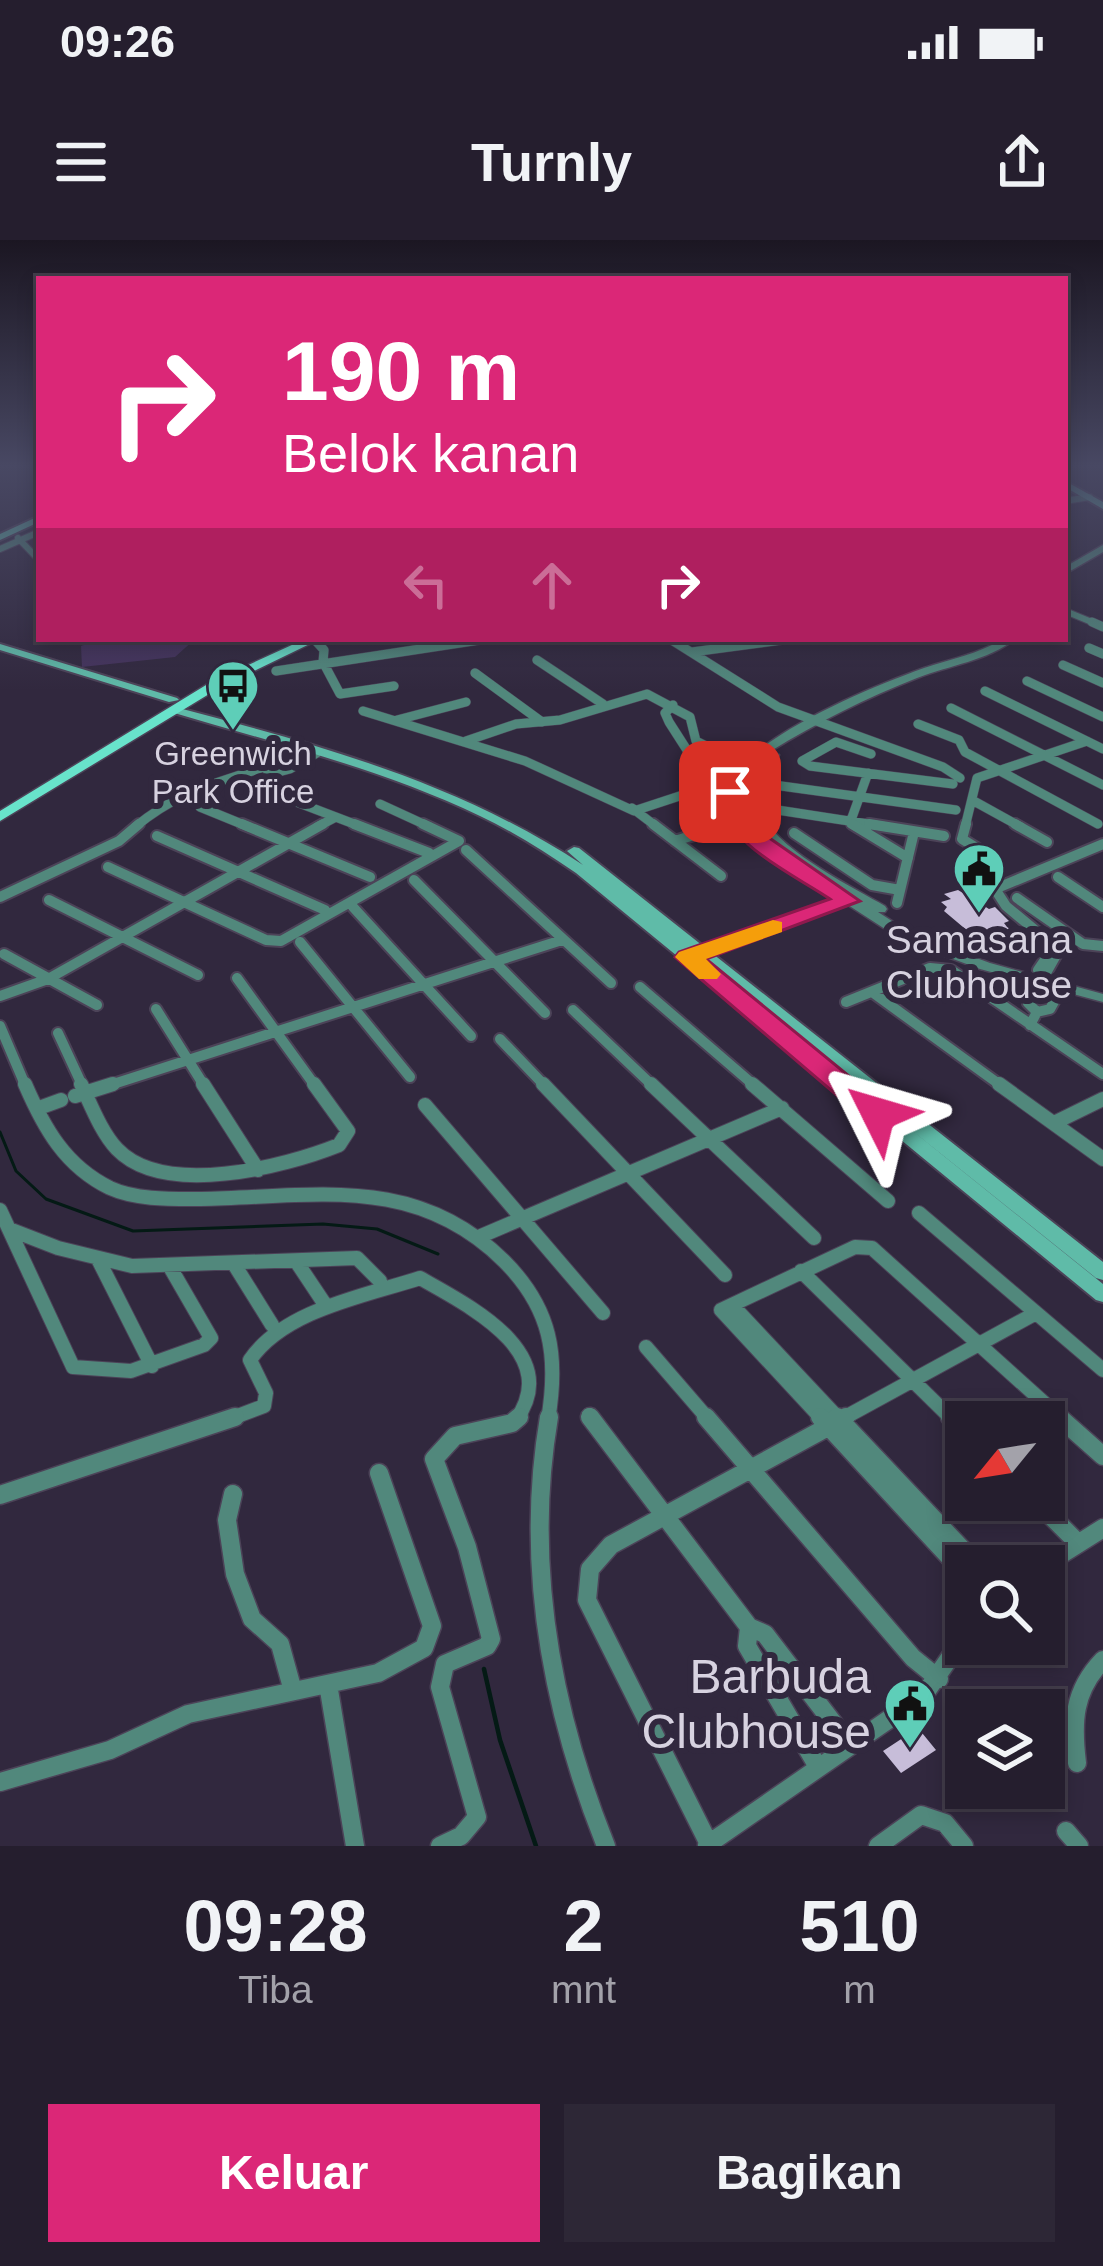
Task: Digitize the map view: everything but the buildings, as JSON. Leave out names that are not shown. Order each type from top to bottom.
[{"type":"main road","points":[[0,806],[288,642]]},
{"type":"main road","points":[[0,817],[173,705],[307,642]]},
{"type":"main road","points":[[0,651],[457,794],[547,846],[695,955],[1103,1295]]},
{"type":"main road","points":[[173,705],[457,794]]},
{"type":"main road","points":[[917,1136],[1103,1273]]},
{"type":"street","points":[[1068,559],[1103,545]]},
{"type":"street","points":[[1068,570],[1103,545]]},
{"type":"street","points":[[1068,611],[1103,627]]},
{"type":"street","points":[[317,642],[324,650],[322,662],[343,694],[394,686]]},
{"type":"street","points":[[277,671],[471,642]]},
{"type":"street","points":[[675,642],[778,707],[943,767],[956,781],[803,764],[806,756],[836,742],[871,754]]},
{"type":"street","points":[[691,652],[766,642]]},
{"type":"street","points":[[1004,642],[746,762],[730,792],[735,819],[758,841],[933,949],[1103,988]]},
{"type":"street","points":[[935,672],[1001,654],[1021,642]]},
{"type":"street","points":[[1089,647],[1103,654]]},
{"type":"street","points":[[537,660],[603,704]]},
{"type":"street","points":[[1064,665],[1103,682]]},
{"type":"street","points":[[475,674],[542,722]]},
{"type":"street","points":[[1028,681],[1103,717]]},
{"type":"street","points":[[985,691],[1103,749]]},
{"type":"street","points":[[470,740],[516,724],[542,722],[647,694],[690,717],[694,736],[746,762]]},
{"type":"street","points":[[395,721],[466,702]]},
{"type":"street","points":[[634,811],[710,786],[669,722],[665,712],[673,705]]},
{"type":"street","points":[[951,708],[1103,785]]},
{"type":"street","points":[[363,712],[470,740],[525,761],[634,811],[721,876]]},
{"type":"street","points":[[826,723],[761,764],[749,777],[746,805],[756,824],[855,899]]},
{"type":"street","points":[[918,724],[959,740],[962,750],[1098,824]]},
{"type":"street","points":[[996,860],[962,839],[977,778],[1087,741]]},
{"type":"street","points":[[0,896],[130,835],[158,807],[189,789],[282,772],[310,751]]},
{"type":"street","points":[[850,823],[868,773]]},
{"type":"street","points":[[774,785],[956,810]]},
{"type":"street","points":[[265,790],[430,853]]},
{"type":"street","points":[[972,800],[1047,842]]},
{"type":"street","points":[[108,867],[266,940],[281,941],[459,841],[380,804]]},
{"type":"street","points":[[746,805],[944,836]]},
{"type":"street","points":[[200,807],[370,877]]},
{"type":"street","points":[[756,824],[779,813]]},
{"type":"street","points":[[0,996],[48,979],[334,818]]},
{"type":"street","points":[[850,823],[908,858]]},
{"type":"street","points":[[675,842],[722,826]]},
{"type":"street","points":[[794,833],[898,897],[914,832]]},
{"type":"street","points":[[157,836],[326,910]]},
{"type":"street","points":[[1034,1019],[1028,1003],[1059,950],[1000,903],[995,889],[1097,846],[1103,856]]},
{"type":"street","points":[[466,850],[611,982]]},
{"type":"street","points":[[1058,877],[1103,907]]},
{"type":"street","points":[[414,880],[545,1013]]},
{"type":"street","points":[[1017,898],[1083,944],[1103,946]]},
{"type":"street","points":[[695,955],[855,899]]},
{"type":"street","points":[[49,900],[198,975]]},
{"type":"street","points":[[353,907],[471,1036]]},
{"type":"street","points":[[39,1108],[562,940]]},
{"type":"street","points":[[300,941],[410,1077]]},
{"type":"street","points":[[4,954],[98,1004]]},
{"type":"street","points":[[846,1002],[941,968],[1034,1019],[1103,1074]]},
{"type":"street","points":[[1041,975],[1062,987],[1103,998]]},
{"type":"street","points":[[58,1033],[75,1096],[131,1162],[180,1172],[258,1169],[339,1145],[348,1131],[237,978]]},
{"type":"street","points":[[640,987],[888,1202]]},
{"type":"street","points":[[1034,1019],[1050,1009],[1062,987]]},
{"type":"street","points":[[872,992],[1103,1159]]},
{"type":"street","points":[[156,1009],[258,1169]]},
{"type":"street","points":[[573,1010],[814,1238]]},
{"type":"street","points":[[0,1026],[53,1140],[71,1164],[94,1180],[137,1195],[172,1198],[334,1190],[421,1205],[481,1236],[526,1283],[552,1332],[557,1373],[538,1525],[543,1605],[567,1733],[607,1846]]},
{"type":"street","points":[[500,1039],[725,1275]]},
{"type":"street","points":[[1054,1123],[1103,1099]]},
{"type":"street","points":[[425,1105],[603,1313]]},
{"type":"street","points":[[481,1236],[782,1108]]},
{"type":"street","points":[[0,1210],[73,1367],[131,1371],[211,1339],[170,1267]]},
{"type":"street","points":[[919,1213],[1103,1370]]},
{"type":"street","points":[[9,1229],[99,1261],[170,1267],[357,1258],[380,1281]]},
{"type":"street","points":[[945,1551],[727,1308],[855,1247],[872,1248],[1103,1456]]},
{"type":"street","points":[[99,1261],[152,1366]]},
{"type":"street","points":[[296,1261],[324,1303]]},
{"type":"street","points":[[233,1264],[272,1324]]},
{"type":"street","points":[[801,1271],[945,1412]]},
{"type":"street","points":[[0,1495],[88,1459],[225,1422],[264,1406],[266,1394],[250,1360],[254,1349],[301,1322],[420,1278],[513,1336],[526,1383],[526,1405],[512,1423],[449,1438],[436,1450],[434,1459],[467,1547],[491,1639],[487,1646],[445,1664]]},
{"type":"street","points":[[947,1665],[939,1679],[708,1845],[586,1600],[584,1582],[593,1561],[610,1545],[1036,1312]]},
{"type":"street","points":[[646,1347],[913,1658],[939,1679]]},
{"type":"street","points":[[589,1415],[749,1627],[765,1634],[850,1745]]},
{"type":"street","points":[[834,1423],[957,1545]]},
{"type":"street","points":[[0,1782],[110,1750],[188,1714],[378,1673],[424,1648],[432,1626],[379,1473]]},
{"type":"street","points":[[233,1494],[227,1520],[236,1574],[251,1618],[283,1651],[293,1691]]},
{"type":"street","points":[[1056,1521],[1078,1543]]},
{"type":"street","points":[[1065,1552],[1103,1528]]},
{"type":"street","points":[[749,1627],[747,1646],[818,1767]]},
{"type":"street","points":[[424,1648],[445,1664]]},
{"type":"street","points":[[1077,1763],[1074,1697],[1085,1676],[1103,1660]]},
{"type":"street","points":[[440,1846],[461,1836],[478,1817],[440,1687],[445,1664]]},
{"type":"street","points":[[328,1684],[355,1846]]},
{"type":"street","points":[[878,1846],[921,1815],[945,1823],[964,1846]]},
{"type":"shaded area","points":[[192,642],[175,657],[82,667],[81,646]]},
{"type":"waterway","points":[[0,1132],[16,1171],[46,1199],[133,1231],[323,1224],[377,1229],[438,1254]]},
{"type":"waterway","points":[[484,1669],[500,1740],[536,1846]]},
{"type":"slow traffic","points":[[708,974],[688,957],[773,927]]},
{"type":"place","name":"Greenwich Park Office","points":[[233,732]]},
{"type":"place","name":"Samasana Clubhouse","points":[[979,915]]},
{"type":"place","name":"Barbuda Clubhouse","points":[[910,1750]]},
{"type":"route","points":[[730,792],[731,811],[747,832],[848,901],[688,957],[878,1114]]}]
